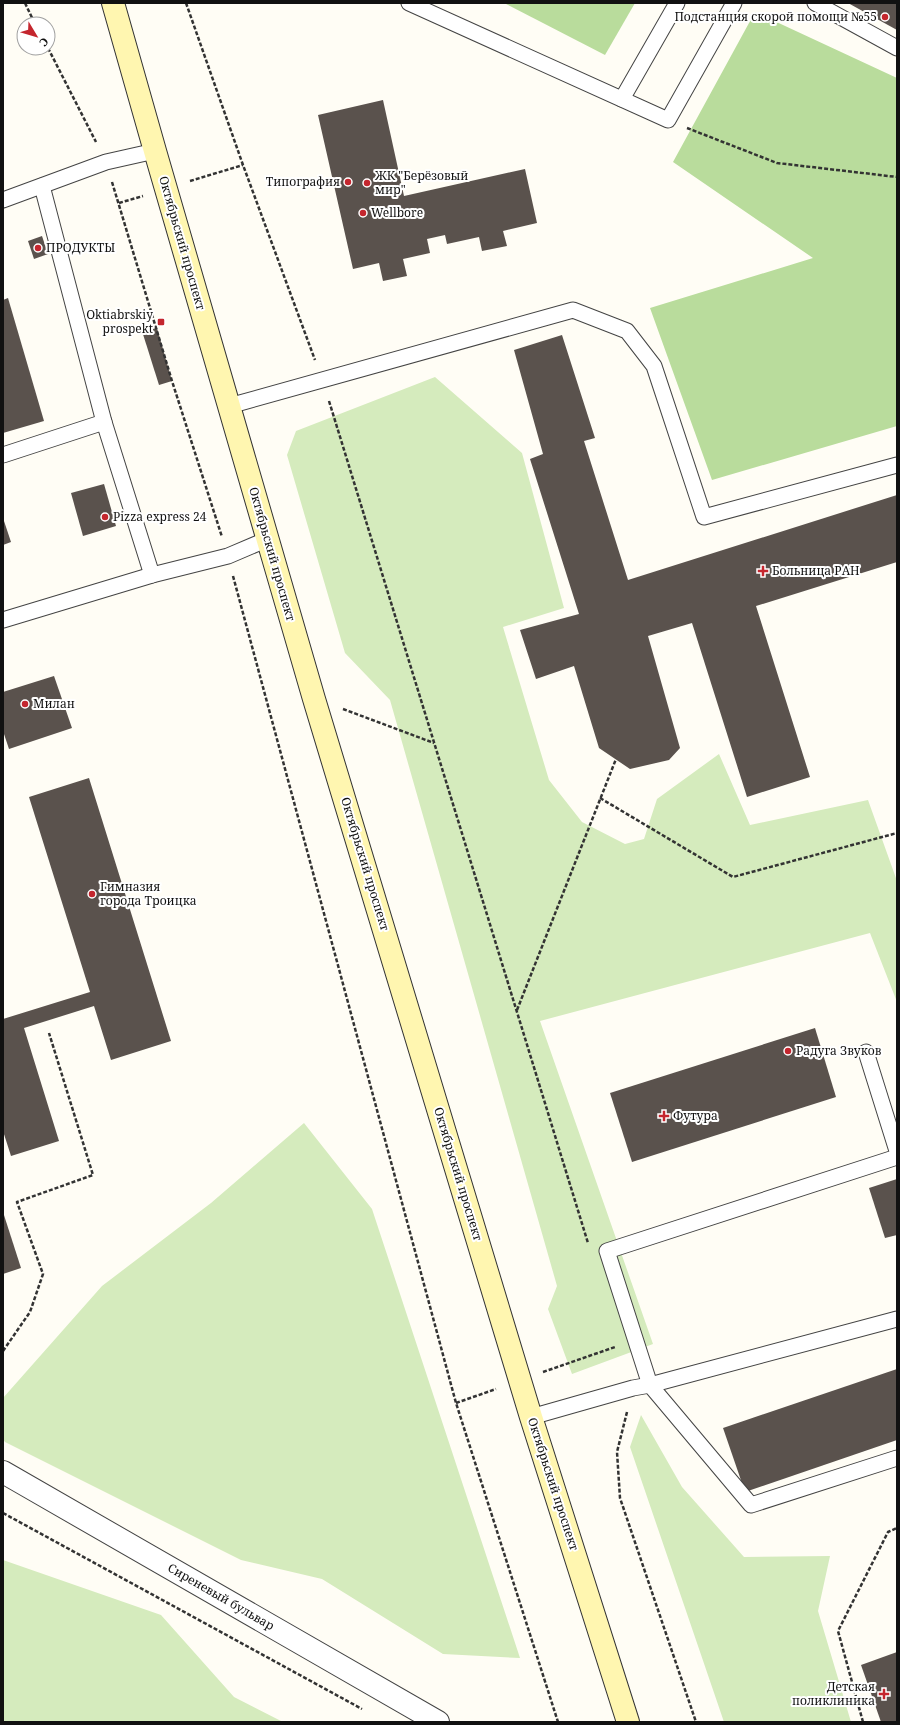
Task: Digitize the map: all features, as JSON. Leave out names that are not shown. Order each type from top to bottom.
[{"type":"main road","name":"Октябрьский проспект","points":[[113,3],[314,699],[532,1417],[628,1722]]},
{"type":"street","name":"Сиреневый бульвар","points":[[3,1472],[438,1722]]},
{"type":"lane","points":[[409,3],[668,120],[734,3]]},
{"type":"lane","points":[[622,99],[677,3]]},
{"type":"lane","points":[[815,3],[897,48]]},
{"type":"lane","points":[[3,200],[106,162],[155,151]]},
{"type":"lane","points":[[42,186],[104,422],[152,575]]},
{"type":"lane","points":[[229,406],[573,310],[626,331],[654,366],[704,517],[897,465]]},
{"type":"lane","points":[[3,455],[104,422]]},
{"type":"lane","points":[[3,620],[152,575],[228,556],[268,539]]},
{"type":"lane","points":[[866,1052],[897,1151]]},
{"type":"lane","points":[[897,1157],[607,1251],[650,1385],[751,1505],[897,1458]]},
{"type":"lane","points":[[532,1417],[633,1388],[650,1385],[897,1319]]},
{"type":"path","points":[[25,3],[31,16]]},
{"type":"path","points":[[186,3],[243,165],[323,380],[589,1246]]},
{"type":"path","points":[[52,56],[106,162],[172,381],[228,556],[456,1403],[558,1722]]},
{"type":"path","points":[[668,120],[777,163],[897,177]]},
{"type":"path","points":[[314,699],[434,743]]},
{"type":"path","points":[[516,1010],[616,759]]},
{"type":"path","points":[[600,798],[733,877],[897,833]]},
{"type":"path","points":[[3,1351],[30,1312],[43,1274],[17,1202],[93,1175],[49,1033]]},
{"type":"path","points":[[633,1388],[617,1452],[620,1498],[696,1722]]},
{"type":"path","points":[[3,1513],[363,1710]]},
{"type":"path","points":[[863,1722],[838,1631],[888,1532],[897,1528]]},
{"type":"green space","points":[[504,3],[635,3],[605,55]]},
{"type":"green space","points":[[755,12],[897,78],[897,426],[712,480],[650,308],[813,258],[673,162]]},
{"type":"green space","points":[[435,377],[522,453],[564,608],[503,627],[549,780],[582,822],[625,844],[644,839],[657,799],[719,754],[750,825],[868,800],[897,881],[897,1002],[870,933],[540,1021],[653,1344],[572,1374],[548,1309],[557,1286],[390,700],[345,653],[287,455],[296,431]]},
{"type":"green space","points":[[304,1123],[372,1209],[520,1658],[443,1654],[322,1579],[241,1560],[5,1442],[3,1439],[3,1398],[102,1286],[211,1203]]},
{"type":"green space","points":[[641,1415],[682,1487],[744,1557],[830,1556],[818,1611],[851,1722],[724,1722],[630,1447]]},
{"type":"green space","points":[[3,1560],[161,1615],[234,1697],[283,1722],[3,1722]]},
{"type":"building","name":"Подстанция скорой помощи №55","points":[[848,3],[897,3],[897,30]]},
{"type":"building","name":"ЖК \"Берёзовый мир\"","points":[[383,100],[404,196],[525,169],[537,223],[503,231],[507,246],[482,251],[479,237],[447,244],[445,235],[427,239],[430,253],[403,259],[407,276],[383,281],[379,263],[353,269],[318,115]]},
{"type":"building","name":"ПРОДУКТЫ","points":[[42,236],[48,254],[34,259],[28,241]]},
{"type":"building","points":[[8,298],[44,421],[3,433],[3,300]]},
{"type":"building","points":[[157,328],[172,381],[159,385],[142,331]]},
{"type":"building","name":"Больница РАН","points":[[562,335],[595,438],[584,441],[628,580],[897,495],[897,562],[756,606],[810,777],[747,797],[692,623],[648,636],[680,748],[669,760],[630,769],[599,748],[574,666],[536,679],[520,630],[579,614],[530,459],[543,454],[514,350]]},
{"type":"building","points":[[104,484],[116,526],[83,536],[71,493]]},
{"type":"building","points":[[3,518],[11,542],[3,545]]},
{"type":"building","points":[[54,676],[72,728],[9,749],[3,731],[3,692]]},
{"type":"building","name":"Гимназия города Троицка","points":[[89,778],[171,1041],[111,1060],[94,1006],[24,1028],[59,1141],[11,1156],[3,1131],[3,1019],[90,992],[29,797]]},
{"type":"building","points":[[815,1028],[836,1097],[632,1162],[610,1093]]},
{"type":"building","points":[[897,1179],[897,1235],[885,1238],[869,1188]]},
{"type":"building","points":[[3,1212],[21,1268],[3,1274]]},
{"type":"building","points":[[897,1369],[897,1440],[745,1492],[723,1428]]},
{"type":"building","name":"Детская поликлиника","points":[[897,1652],[897,1722],[881,1722],[861,1665]]},
{"type":"place","name":"Подстанция скорой помощи №55","points":[[885,17]]},
{"type":"place","name":"Типография","points":[[348,182]]},
{"type":"place","name":"ЖК \"Берёзовый мир\"","points":[[367,183]]},
{"type":"place","name":"Wellbore","points":[[363,213]]},
{"type":"place","name":"ПРОДУКТЫ","points":[[38,248]]},
{"type":"place","name":"Oktiabrskiy prospekt","points":[[161,322]]},
{"type":"place","name":"Pizza express 24","points":[[105,517]]},
{"type":"place","name":"Больница РАН","points":[[763,571]]},
{"type":"place","name":"Милан","points":[[25,704]]},
{"type":"place","name":"Гимназия города Троицка","points":[[92,894]]},
{"type":"place","name":"Радуга Звуков","points":[[788,1051]]},
{"type":"place","name":"Футура","points":[[664,1116]]},
{"type":"place","name":"Детская поликлиника","points":[[884,1694]]}]
